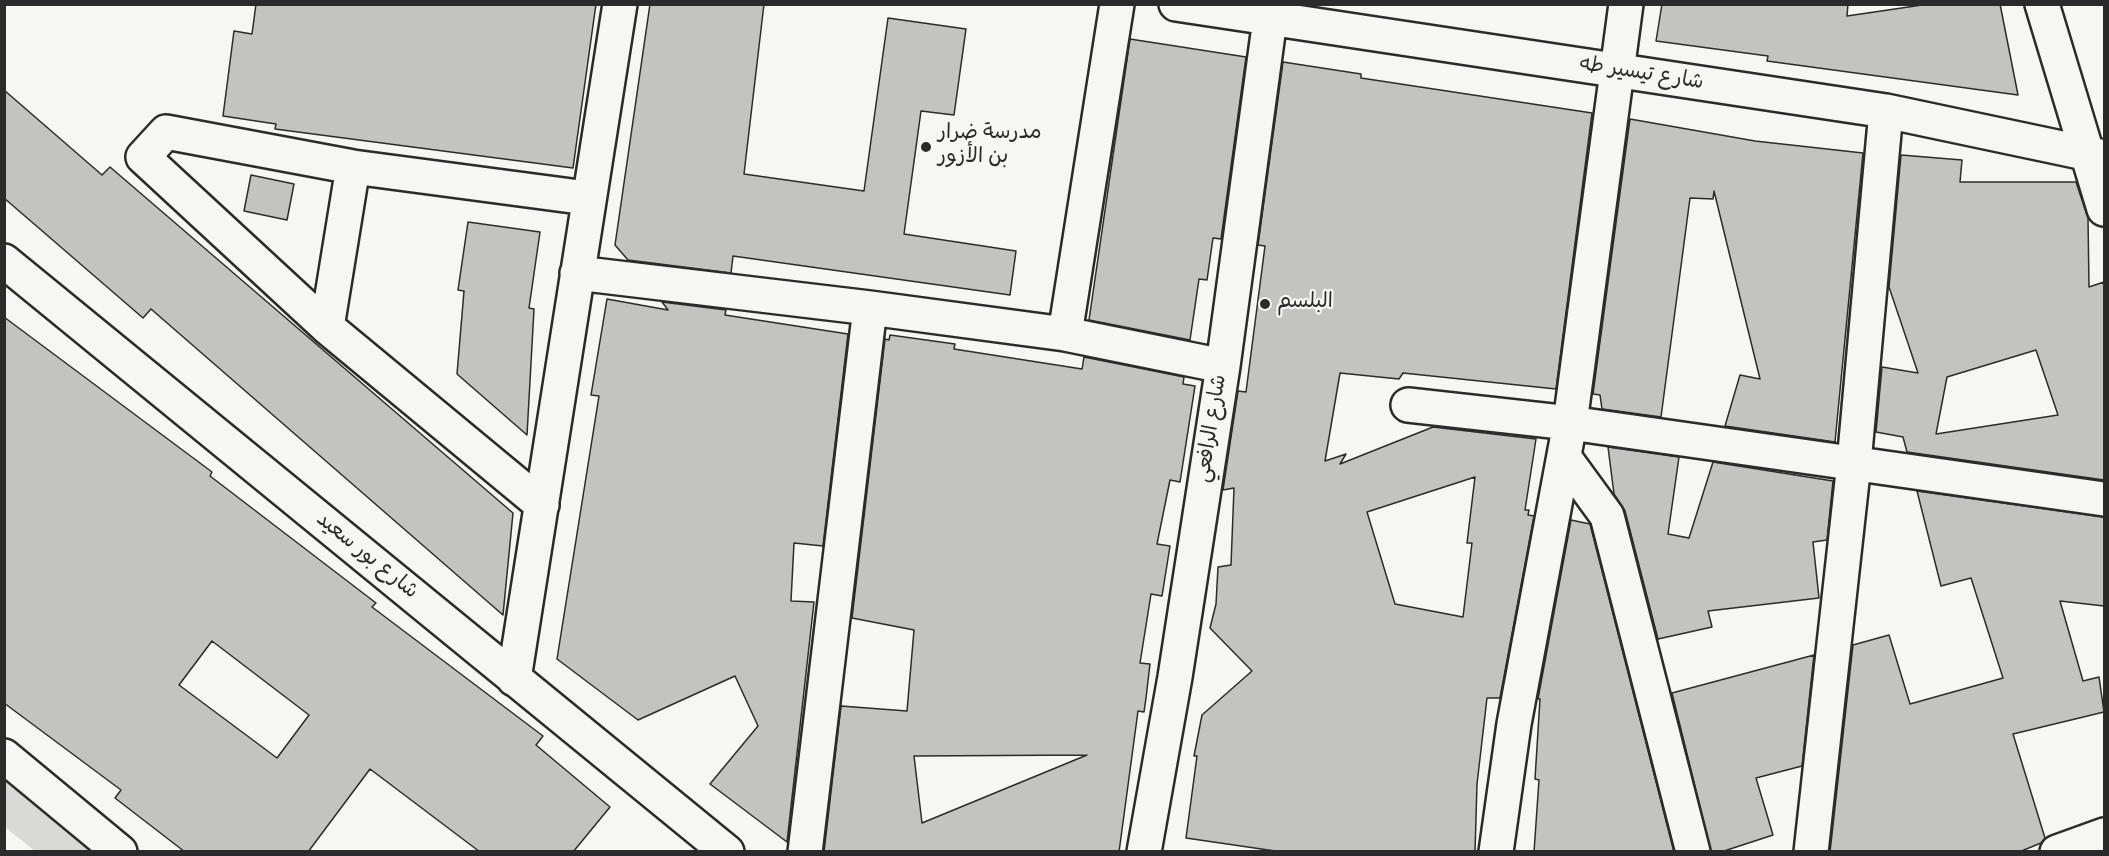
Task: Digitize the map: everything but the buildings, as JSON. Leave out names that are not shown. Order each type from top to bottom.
[{"type":"street","points":[[514,678],[587,198],[620,4]]},
{"type":"street","points":[[1065,334],[1117,4]]},
{"type":"street","name":"شارع تيسير طه","points":[[1176,4],[1271,11],[1617,72],[1886,111],[2096,156]]},
{"type":"street","points":[[1496,852],[1514,724],[1570,423],[1626,4]]},
{"type":"street","points":[[2042,4],[2096,156],[2104,209]]},
{"type":"street","name":"شارع الرافعي","points":[[1144,852],[1175,677],[1223,366],[1271,11]]},
{"type":"street","points":[[1811,852],[1854,464],[1886,111]]},
{"type":"street","points":[[542,505],[327,327],[143,157],[166,132],[353,167],[587,198]]},
{"type":"street","points":[[327,327],[353,167]]},
{"type":"street","name":"شارع بور سعيد","points":[[4,261],[727,852]]},
{"type":"street","points":[[577,273],[1065,334],[1223,366]]},
{"type":"street","points":[[805,852],[870,308]]},
{"type":"street","points":[[1408,405],[1570,423],[2104,499]]},
{"type":"street","points":[[1564,457],[1606,516],[1693,852]]},
{"type":"street","points":[[4,756],[120,852]]},
{"type":"street","points":[[2057,852],[2104,835]]},
{"type":"shaded area","points":[[4,776],[101,851],[35,851],[5,827]]},
{"type":"place","name":"مدرسة ضرار بن الأزور","points":[[926,147]]},
{"type":"place","name":"البلسم","points":[[1265,304]]}]
